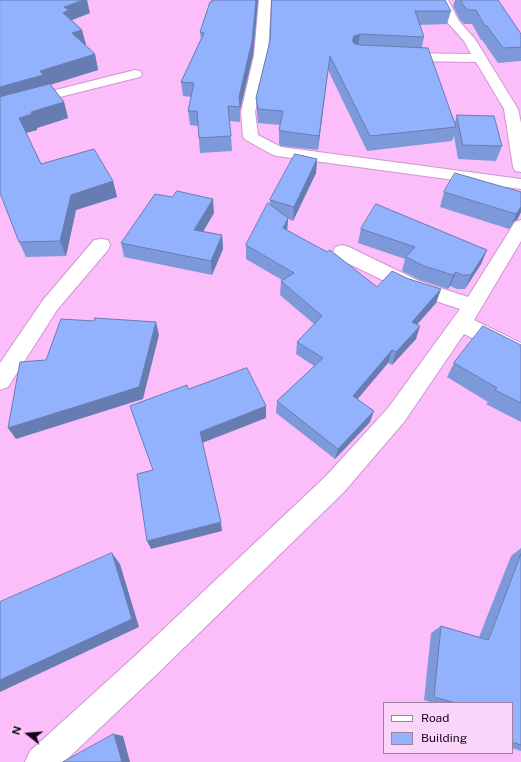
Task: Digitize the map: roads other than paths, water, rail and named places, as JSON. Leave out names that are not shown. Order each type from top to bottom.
[{"type":"street","points":[[265,0],[261,56],[248,112],[251,137],[277,151],[521,184]]},
{"type":"street","points":[[429,3],[458,1]]},
{"type":"street","points":[[443,2],[454,23],[469,39],[516,109],[521,167]]},
{"type":"street","points":[[386,56],[481,58]]},
{"type":"street","points":[[0,108],[135,74]]},
{"type":"street","points":[[41,762],[146,665],[335,484],[396,415],[467,314],[521,226]]},
{"type":"street","points":[[0,381],[50,305],[101,245]]},
{"type":"street","points":[[342,252],[467,314],[521,353]]}]
